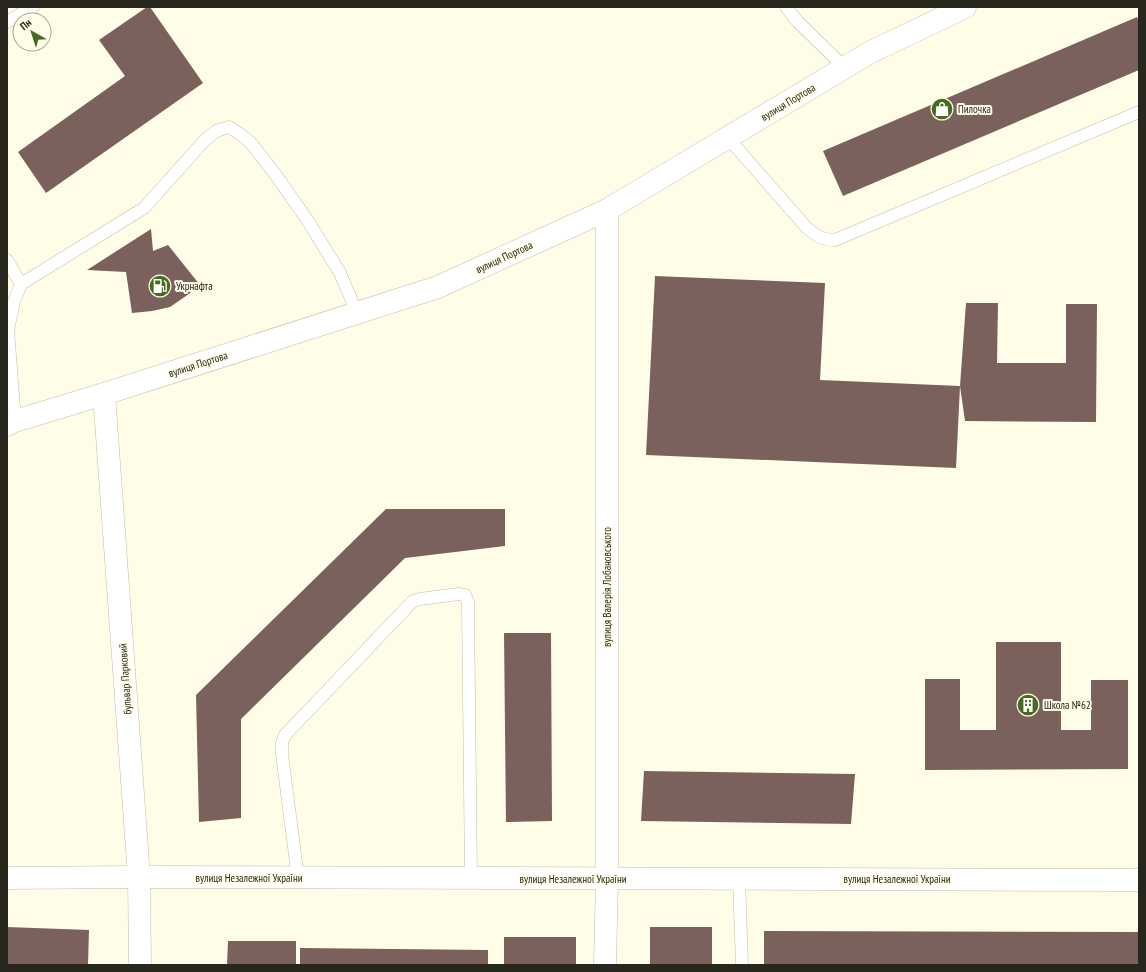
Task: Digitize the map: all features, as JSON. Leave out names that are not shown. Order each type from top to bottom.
[{"type":"street","name":"вулиця Портова","points":[[11,423],[438,287],[607,210],[870,53],[965,7]]},
{"type":"street","name":"вулиця Валерія Лобановського","points":[[605,965],[607,879],[607,210]]},
{"type":"street","name":"бульвар Парковий","points":[[104,394],[139,877],[140,965]]},
{"type":"street","name":"вулиця Незалежної України","points":[[7,878],[139,877],[1139,880]]},
{"type":"lane","points":[[7,22],[33,7]]},
{"type":"lane","points":[[786,7],[845,68]]},
{"type":"lane","points":[[728,138],[807,228],[820,238],[835,240],[1139,112]]},
{"type":"lane","points":[[11,423],[8,330],[14,302],[21,284],[144,208],[205,140],[216,131],[229,127],[251,143],[308,221],[340,273],[357,313]]},
{"type":"lane","points":[[7,260],[21,284]]},
{"type":"lane","points":[[298,878],[282,754],[282,743],[285,735],[413,601],[459,594],[465,595],[468,602],[471,878]]},
{"type":"lane","points":[[739,879],[742,965]]},
{"type":"building","points":[[147,7],[150,7],[203,83],[46,193],[18,152],[125,76],[99,40]]},
{"type":"building","points":[[1137,17],[1139,21],[1139,70],[843,196],[823,151]]},
{"type":"building","points":[[151,229],[153,251],[168,245],[200,285],[170,307],[132,313],[126,272],[87,270]]},
{"type":"building","points":[[655,276],[825,283],[820,380],[960,386],[956,468],[646,455]]},
{"type":"building","points":[[966,303],[998,303],[997,363],[1066,363],[1066,304],[1097,304],[1096,422],[965,421],[960,386]]},
{"type":"building","points":[[386,509],[505,509],[505,546],[405,558],[241,719],[241,818],[199,822],[196,695]]},
{"type":"building","points":[[504,633],[551,633],[552,821],[506,822]]},
{"type":"building","name":"Школа №62","points":[[996,642],[1061,642],[1061,730],[1091,730],[1091,680],[1128,680],[1128,769],[925,770],[925,679],[960,679],[960,730],[996,730]]},
{"type":"building","points":[[644,771],[855,774],[851,824],[641,821]]},
{"type":"building","points":[[7,927],[89,930],[88,965],[7,965]]},
{"type":"building","points":[[650,927],[712,927],[712,965],[650,965]]},
{"type":"building","points":[[764,931],[1139,932],[1139,965],[764,965]]},
{"type":"building","points":[[504,937],[576,937],[576,965],[504,965]]},
{"type":"building","points":[[228,941],[296,941],[296,965],[227,965]]},
{"type":"building","points":[[300,948],[488,950],[488,965],[300,965]]},
{"type":"place","name":"Пилочка","points":[[942,109]]},
{"type":"place","name":"Укрнафта","points":[[160,286]]},
{"type":"place","name":"Школа №62","points":[[1028,705]]}]
